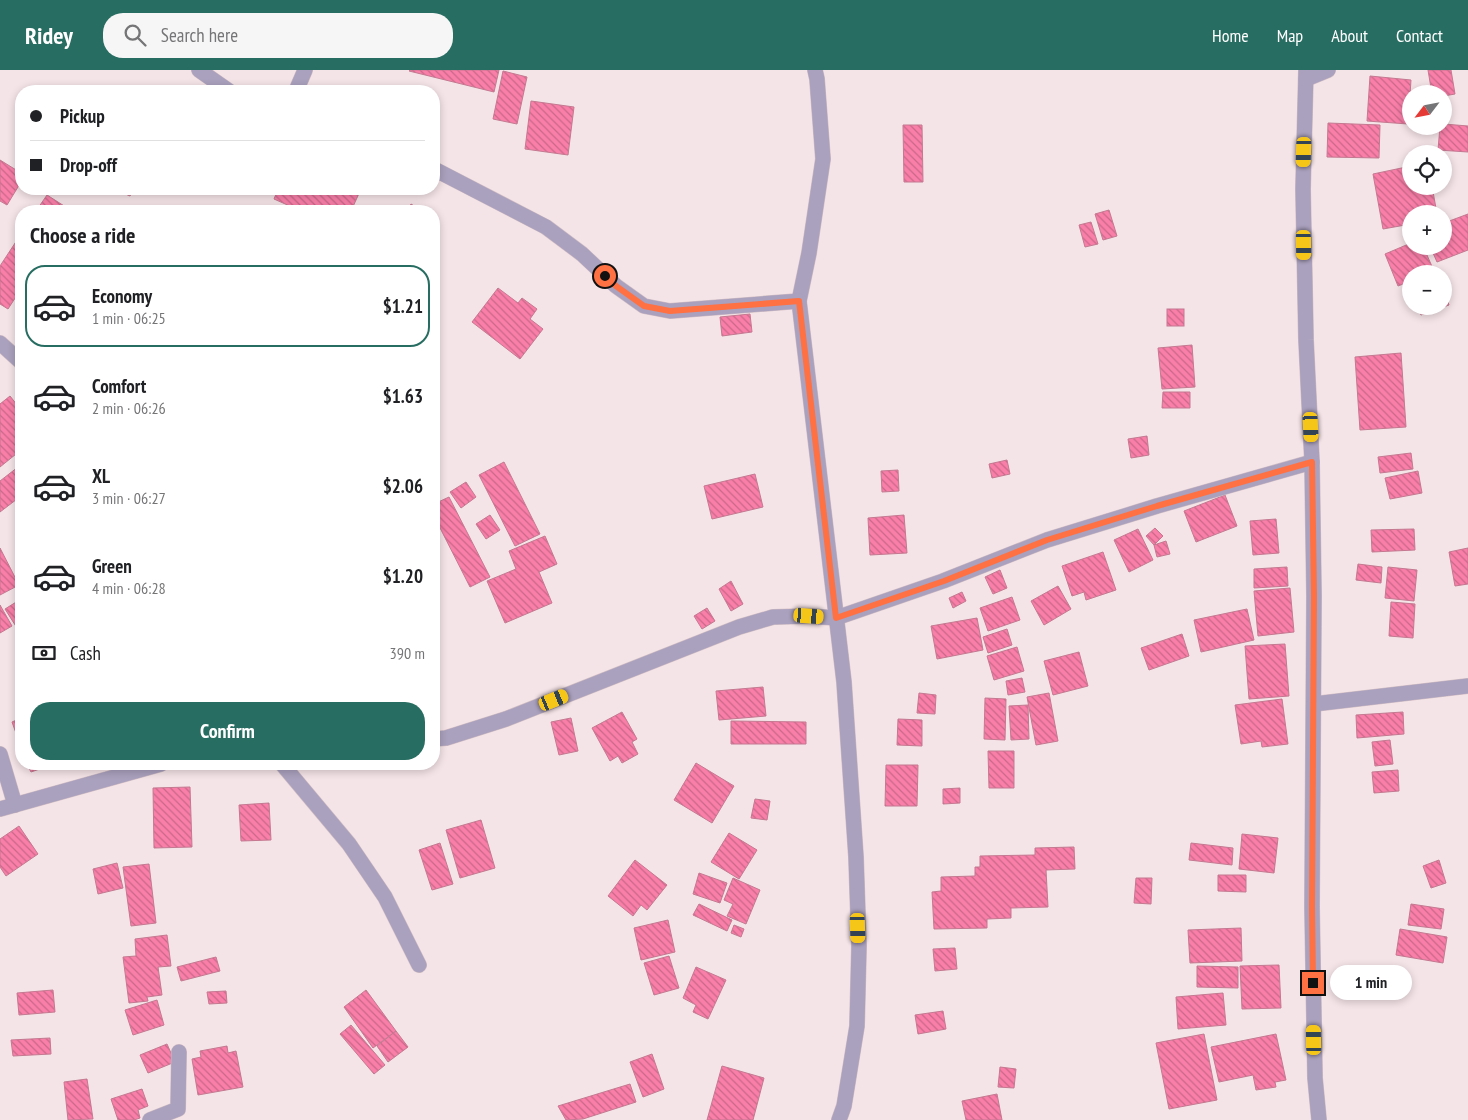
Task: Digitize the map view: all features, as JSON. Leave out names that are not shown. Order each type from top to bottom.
[{"type":"street","points":[[199,70],[220,85]]},
{"type":"street","points":[[299,85],[305,70]]},
{"type":"street","points":[[814,70],[817,79],[823,158],[809,253],[799,301],[844,682],[856,857],[859,946],[857,1026],[844,1106],[839,1120]]},
{"type":"street","points":[[1319,1120],[1315,1078],[1312,907],[1314,704],[1312,462],[1306,340],[1304,198],[1306,74],[1328,70]]},
{"type":"street","points":[[440,172],[546,227],[582,254],[616,286],[644,306],[670,311],[799,301]]},
{"type":"street","points":[[0,343],[15,357]]},
{"type":"street","points":[[440,738],[506,719],[739,627],[773,616],[836,618],[944,581],[1047,540],[1157,506],[1312,462]]},
{"type":"street","points":[[1314,704],[1468,686]]},
{"type":"street","points":[[0,754],[15,805]]},
{"type":"street","points":[[0,809],[140,770]]},
{"type":"street","points":[[287,770],[349,844],[385,897],[419,965]]},
{"type":"street","points":[[150,1120],[178,1109],[179,1052]]},
{"type":"building","points":[[410,70],[499,70],[494,92]]},
{"type":"building","points":[[1428,70],[1451,70],[1455,94],[1452,95],[1452,85],[1430,85]]},
{"type":"building","points":[[503,71],[527,77],[517,124],[493,119]]},
{"type":"building","points":[[1370,76],[1411,80],[1411,85],[1402,85],[1402,124],[1367,121]]},
{"type":"building","points":[[531,101],[574,107],[568,155],[525,149]]},
{"type":"building","points":[[1328,123],[1380,125],[1379,158],[1327,157]]},
{"type":"building","points":[[903,125],[922,125],[923,182],[904,182]]},
{"type":"building","points":[[1452,125],[1468,126],[1468,152],[1452,151],[1452,145],[1438,145],[1439,135],[1452,135]]},
{"type":"building","points":[[0,160],[15,169],[15,192],[7,205],[0,201]]},
{"type":"building","points":[[1402,168],[1402,195],[1434,195],[1435,205],[1402,205],[1402,226],[1383,229],[1373,174]]},
{"type":"building","points":[[47,195],[63,205],[40,205]]},
{"type":"building","points":[[276,195],[358,195],[354,205],[288,205],[274,199]]},
{"type":"building","points":[[1109,210],[1117,236],[1103,240],[1095,214]]},
{"type":"building","points":[[1468,214],[1468,250],[1437,262],[1434,255],[1452,255],[1452,220]]},
{"type":"building","points":[[1091,222],[1098,244],[1085,247],[1079,225]]},
{"type":"building","points":[[15,243],[15,298],[8,309],[0,304],[0,266]]},
{"type":"building","points":[[1402,247],[1402,255],[1427,255],[1431,265],[1402,265],[1402,284],[1398,286],[1385,254]]},
{"type":"building","points":[[498,288],[518,303],[522,298],[537,309],[530,319],[543,329],[520,359],[472,322]]},
{"type":"building","points":[[1167,309],[1184,309],[1184,326],[1167,326]]},
{"type":"building","points":[[750,314],[752,332],[722,336],[720,317]]},
{"type":"building","points":[[1192,345],[1195,387],[1162,389],[1158,348]]},
{"type":"building","points":[[1401,353],[1406,427],[1360,430],[1355,357]]},
{"type":"building","points":[[1163,392],[1190,392],[1190,408],[1162,408]]},
{"type":"building","points":[[10,396],[15,402],[15,455],[0,467],[0,404]]},
{"type":"building","points":[[1147,436],[1149,455],[1131,458],[1128,439]]},
{"type":"building","points":[[1411,453],[1413,469],[1380,473],[1378,457]]},
{"type":"building","points":[[1007,460],[1010,474],[992,478],[989,464]]},
{"type":"building","points":[[504,462],[540,534],[515,546],[479,475]]},
{"type":"building","points":[[15,469],[15,501],[0,512],[0,481]]},
{"type":"building","points":[[898,470],[899,491],[882,492],[881,471]]},
{"type":"building","points":[[1418,471],[1422,493],[1390,499],[1385,478]]},
{"type":"building","points":[[755,474],[763,507],[712,519],[704,486]]},
{"type":"building","points":[[466,482],[476,497],[461,508],[450,492]]},
{"type":"building","points":[[1225,495],[1237,526],[1196,542],[1184,511]]},
{"type":"building","points":[[449,497],[490,577],[470,587],[440,528],[440,501]]},
{"type":"building","points":[[490,515],[500,530],[486,539],[476,524]]},
{"type":"building","points":[[904,515],[907,553],[870,555],[868,518]]},
{"type":"building","points":[[1276,519],[1279,553],[1253,555],[1250,521]]},
{"type":"building","points":[[1155,528],[1163,536],[1154,545],[1146,536]]},
{"type":"building","points":[[1138,529],[1153,560],[1129,572],[1114,540]]},
{"type":"building","points":[[1414,529],[1415,550],[1372,552],[1371,530]]},
{"type":"building","points":[[545,536],[557,564],[539,572],[552,603],[505,623],[487,581],[516,569],[509,551]]},
{"type":"building","points":[[1166,541],[1170,554],[1157,557],[1154,545]]},
{"type":"building","points":[[0,548],[15,577],[15,587],[0,595]]},
{"type":"building","points":[[1468,548],[1468,584],[1455,586],[1449,552]]},
{"type":"building","points":[[1103,552],[1116,590],[1086,600],[1084,592],[1072,596],[1062,566]]},
{"type":"building","points":[[1358,564],[1382,567],[1381,583],[1356,580]]},
{"type":"building","points":[[1287,567],[1288,586],[1254,588],[1254,569]]},
{"type":"building","points":[[1388,567],[1417,570],[1414,601],[1385,598]]},
{"type":"building","points":[[1000,570],[1007,588],[993,594],[985,577]]},
{"type":"building","points":[[731,581],[743,604],[731,611],[719,589]]},
{"type":"building","points":[[1058,586],[1071,609],[1044,625],[1031,601]]},
{"type":"building","points":[[1290,588],[1294,632],[1258,636],[1254,591]]},
{"type":"building","points":[[962,592],[966,601],[953,608],[949,598]]},
{"type":"building","points":[[1012,597],[1020,620],[988,631],[980,608]]},
{"type":"building","points":[[1391,602],[1415,604],[1413,638],[1389,636]]},
{"type":"building","points":[[15,603],[15,625],[5,609]]},
{"type":"building","points":[[0,605],[12,626],[0,633]]},
{"type":"building","points":[[707,608],[715,621],[702,629],[694,616]]},
{"type":"building","points":[[1247,609],[1254,640],[1201,652],[1194,620]]},
{"type":"building","points":[[977,618],[983,650],[937,659],[931,626]]},
{"type":"building","points":[[1007,629],[1012,645],[988,653],[983,637]]},
{"type":"building","points":[[1182,634],[1189,656],[1149,670],[1141,648]]},
{"type":"building","points":[[1285,644],[1289,696],[1249,699],[1245,646]]},
{"type":"building","points":[[1017,647],[1024,671],[994,680],[987,656]]},
{"type":"building","points":[[1079,652],[1088,686],[1053,695],[1044,661]]},
{"type":"building","points":[[1022,678],[1025,692],[1008,695],[1006,681]]},
{"type":"building","points":[[763,687],[766,716],[719,720],[716,691]]},
{"type":"building","points":[[919,693],[936,695],[935,714],[917,713]]},
{"type":"building","points":[[1049,693],[1058,741],[1036,745],[1027,697]]},
{"type":"building","points":[[985,698],[1006,699],[1005,740],[984,739]]},
{"type":"building","points":[[1282,699],[1288,744],[1262,747],[1261,741],[1241,744],[1235,705]]},
{"type":"building","points":[[1028,705],[1029,739],[1011,740],[1009,706]]},
{"type":"building","points":[[622,712],[637,739],[632,742],[638,754],[622,763],[618,756],[610,761],[592,728]]},
{"type":"building","points":[[1403,712],[1404,734],[1357,738],[1356,715]]},
{"type":"building","points":[[571,718],[578,751],[559,755],[551,722]]},
{"type":"building","points":[[898,719],[922,720],[922,746],[897,745]]},
{"type":"building","points":[[731,721],[806,722],[806,744],[731,744]]},
{"type":"building","points":[[1390,740],[1393,764],[1375,766],[1372,742]]},
{"type":"building","points":[[988,751],[1014,751],[1014,788],[989,788]]},
{"type":"building","points":[[696,763],[734,786],[712,823],[674,800]]},
{"type":"building","points":[[886,765],[918,765],[917,806],[885,806]]},
{"type":"building","points":[[1398,770],[1399,791],[1374,793],[1372,772]]},
{"type":"building","points":[[190,787],[192,847],[154,848],[153,788]]},
{"type":"building","points":[[960,788],[960,803],[943,804],[943,789]]},
{"type":"building","points":[[755,799],[770,801],[767,820],[751,818]]},
{"type":"building","points":[[269,803],[271,840],[241,841],[239,805]]},
{"type":"building","points":[[481,820],[495,868],[460,878],[446,830]]},
{"type":"building","points":[[19,826],[38,854],[6,876],[0,867],[0,839]]},
{"type":"building","points":[[729,833],[757,850],[739,879],[711,862]]},
{"type":"building","points":[[1242,834],[1278,838],[1274,873],[1239,869]]},
{"type":"building","points":[[440,843],[453,884],[432,890],[419,850]]},
{"type":"building","points":[[1191,843],[1233,848],[1232,865],[1189,860]]},
{"type":"building","points":[[1074,847],[1075,869],[1046,870],[1048,907],[1011,908],[1011,918],[987,919],[987,928],[934,929],[932,892],[941,891],[941,877],[975,876],[975,867],[980,867],[980,856],[1035,855],[1035,848]]},
{"type":"building","points":[[635,860],[667,885],[647,910],[641,905],[633,916],[608,896]]},
{"type":"building","points":[[1439,860],[1446,883],[1431,888],[1423,866]]},
{"type":"building","points":[[117,863],[123,888],[98,894],[93,869]]},
{"type":"building","points":[[149,864],[156,923],[131,926],[123,867]]},
{"type":"building","points":[[699,873],[727,883],[720,903],[693,894]]},
{"type":"building","points":[[1218,875],[1246,875],[1246,892],[1218,891]]},
{"type":"building","points":[[733,878],[760,890],[746,924],[727,916],[733,904],[724,900]]},
{"type":"building","points":[[1136,878],[1152,878],[1151,904],[1134,903]]},
{"type":"building","points":[[699,904],[732,920],[727,931],[693,915]]},
{"type":"building","points":[[1411,904],[1444,909],[1441,929],[1408,925]]},
{"type":"building","points":[[668,920],[675,952],[641,960],[634,928]]},
{"type":"building","points":[[734,925],[744,929],[741,937],[731,933]]},
{"type":"building","points":[[1241,928],[1242,961],[1190,963],[1188,930]]},
{"type":"building","points":[[1400,929],[1447,937],[1443,963],[1396,955]]},
{"type":"building","points":[[167,935],[171,966],[158,967],[162,995],[147,997],[148,1001],[129,1003],[123,957],[136,956],[135,939]]},
{"type":"building","points":[[955,948],[957,969],[935,971],[933,949]]},
{"type":"building","points":[[669,956],[679,988],[654,995],[644,963]]},
{"type":"building","points":[[216,957],[220,971],[181,981],[177,967]]},
{"type":"building","points":[[1279,965],[1281,1008],[1242,1009],[1240,966]]},
{"type":"building","points":[[1197,966],[1238,967],[1238,988],[1197,987]]},
{"type":"building","points":[[696,967],[726,980],[708,1019],[693,1012],[696,1005],[683,998]]},
{"type":"building","points":[[53,990],[55,1012],[19,1015],[17,993]]},
{"type":"building","points":[[366,990],[396,1031],[373,1048],[344,1007]]},
{"type":"building","points":[[226,991],[227,1003],[209,1004],[207,992]]},
{"type":"building","points":[[1223,993],[1226,1025],[1178,1029],[1176,997]]},
{"type":"building","points":[[157,1000],[164,1025],[133,1035],[125,1010]]},
{"type":"building","points":[[943,1011],[946,1029],[918,1034],[915,1015]]},
{"type":"building","points":[[351,1025],[385,1065],[374,1074],[340,1034]]},
{"type":"building","points":[[396,1031],[408,1047],[388,1062],[377,1046]]},
{"type":"building","points":[[1204,1034],[1217,1100],[1169,1109],[1156,1043]]},
{"type":"building","points":[[1276,1034],[1286,1080],[1275,1082],[1276,1087],[1256,1090],[1253,1075],[1219,1082],[1211,1047]]},
{"type":"building","points":[[50,1038],[51,1054],[13,1056],[11,1040]]},
{"type":"building","points":[[167,1044],[175,1062],[148,1073],[140,1055]]},
{"type":"building","points":[[227,1046],[228,1053],[236,1051],[243,1087],[198,1095],[192,1059],[201,1057],[200,1051]]},
{"type":"building","points":[[652,1054],[664,1089],[643,1097],[630,1062]]},
{"type":"building","points":[[722,1066],[764,1078],[753,1120],[707,1120]]},
{"type":"building","points":[[1000,1067],[1016,1069],[1014,1088],[998,1087]]},
{"type":"building","points":[[87,1079],[93,1119],[68,1120],[64,1082]]},
{"type":"building","points":[[630,1084],[636,1102],[583,1119],[566,1120],[558,1106]]},
{"type":"building","points":[[142,1089],[148,1106],[138,1110],[140,1118],[118,1120],[111,1099]]},
{"type":"building","points":[[997,1094],[1002,1120],[966,1120],[962,1101]]},
{"type":"route","points":[[605,276],[644,306],[670,311],[799,301],[836,618],[944,581],[1047,540],[1157,506],[1312,462],[1314,596],[1313,983]]}]
